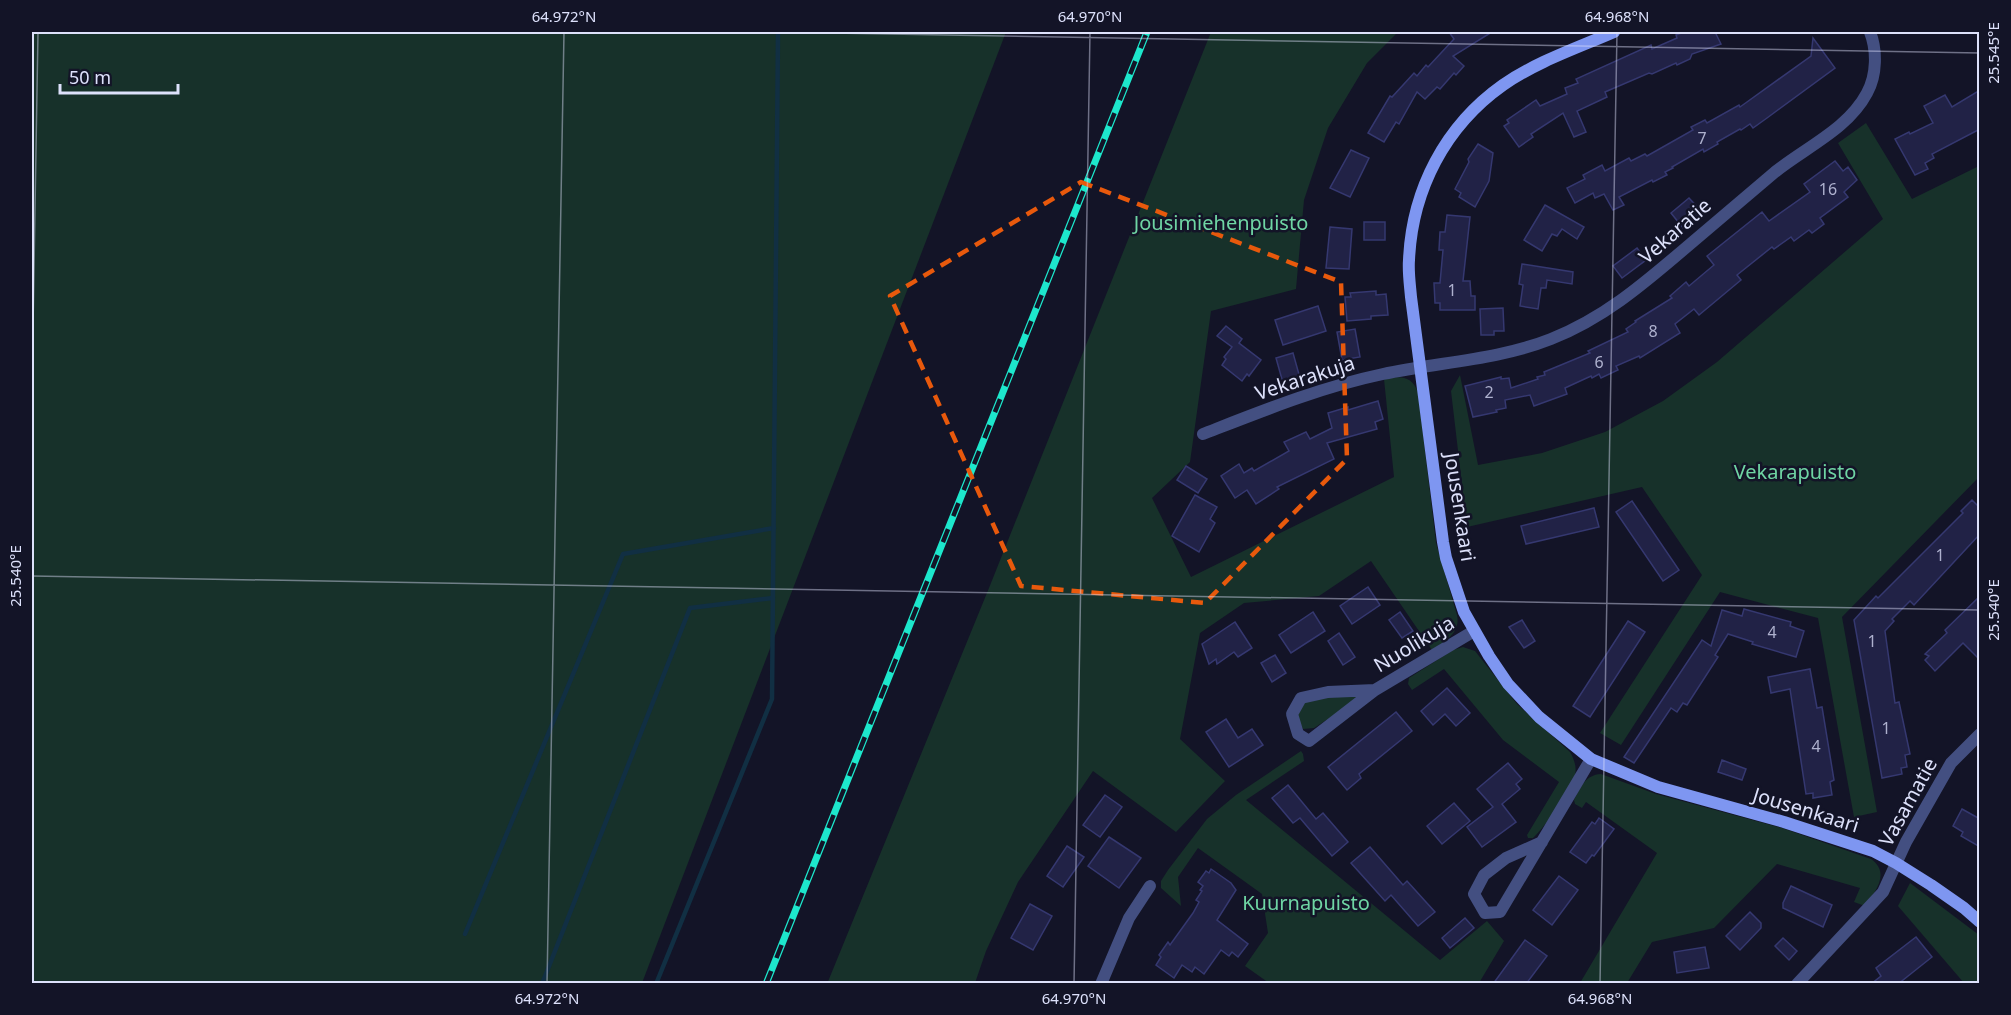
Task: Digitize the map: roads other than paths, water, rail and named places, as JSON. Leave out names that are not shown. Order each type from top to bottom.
[{"type":"street","name":"Jousenkaari","points":[[1614,32],[1526,71],[1504,84],[1471,112],[1443,147],[1422,190],[1412,225],[1409,253],[1411,297],[1444,550],[1461,602],[1473,631],[1508,684],[1539,717],[1591,759],[1658,787],[1784,822],[1873,851],[1896,863],[1964,908],[1980,922]]},
{"type":"street","name":"Vekaratie","points":[[1421,367],[1496,355],[1539,343],[1584,324],[1623,301],[1778,170],[1845,121],[1867,95],[1872,79],[1875,61],[1869,32]]},
{"type":"street","name":"Vekarakuja","points":[[1203,434],[1307,394],[1382,374],[1421,367]]},
{"type":"street","name":"Nuolikuja","points":[[1375,690],[1328,692],[1301,698],[1292,714],[1298,734],[1309,741],[1375,690],[1473,631]]},
{"type":"street","name":"Vasamatie","points":[[1797,984],[1883,892],[1906,842],[1951,763],[1980,734]]},
{"type":"street","points":[[1542,842],[1506,858],[1484,875],[1474,894],[1485,913],[1500,912],[1542,842],[1591,759]]},
{"type":"street","points":[[1101,984],[1129,918],[1150,886]]},
{"type":"waterway","points":[[656,984],[772,699],[778,32]]},
{"type":"waterway","points":[[465,934],[623,554],[774,528]]},
{"type":"waterway","points":[[542,984],[690,608],[773,598]]},
{"type":"railway","points":[[766,984],[1147,32]]},
{"type":"park label","name":"Jousimiehenpuisto","points":[[1221,223]]},
{"type":"park label","name":"Vekarapuisto","points":[[1795,472]]},
{"type":"park label","name":"Kuurnapuisto","points":[[1306,903]]}]
